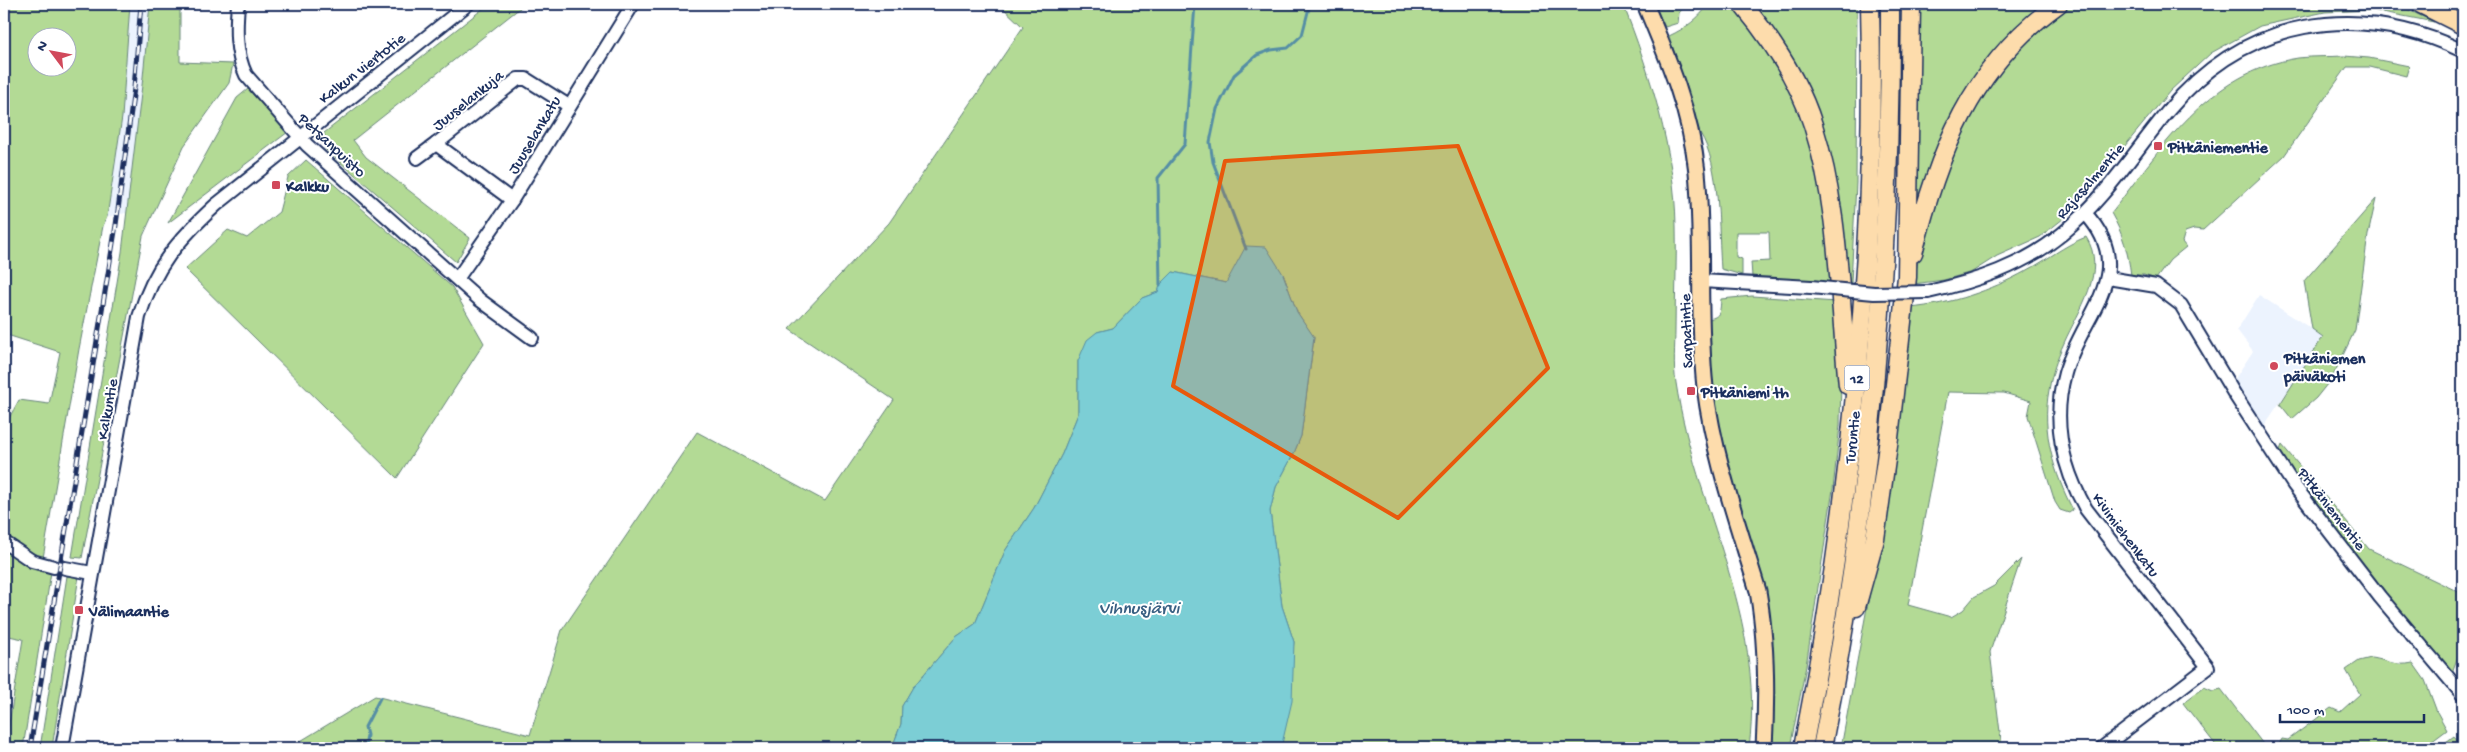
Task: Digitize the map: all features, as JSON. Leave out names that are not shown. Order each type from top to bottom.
[{"type":"highway","points":[[1742,4],[1775,47],[1791,74],[1813,124],[1819,147],[1834,219],[1852,429]]},
{"type":"highway","name":"Turuntie","points":[[1803,748],[1834,574],[1852,429],[1867,219],[1872,80],[1870,4]]},
{"type":"highway","name":"Turuntie","points":[[1822,748],[1842,650],[1878,347],[1886,229],[1890,4]]},
{"type":"highway","points":[[1842,650],[1875,539],[1889,438],[1907,277],[1911,4]]},
{"type":"highway","points":[[1907,277],[1937,171],[1957,122],[1968,102],[1991,66],[2016,38],[2058,4]]},
{"type":"highway","points":[[2421,4],[2463,25]]},
{"type":"main road","name":"Sarpatintie","points":[[1645,4],[1668,58],[1691,133],[1697,171],[1700,218],[1703,367],[1714,448],[1758,591],[1762,615],[1766,698],[1764,748]]},
{"type":"street","name":"Petsanpuisto","points":[[238,4],[236,24],[240,64],[246,75],[299,137],[457,279],[493,310],[532,338]]},
{"type":"street","name":"Kalkun viertotie","points":[[299,137],[468,4]]},
{"type":"street","name":"Juuselankatu","points":[[457,279],[512,200],[633,4]]},
{"type":"street","name":"Rajasalmentie","points":[[1701,281],[1812,287],[1874,293],[1928,292],[1972,281],[2014,264],[2042,249],[2085,213],[2188,88],[2227,56],[2266,36],[2298,26],[2344,20],[2366,21],[2407,28],[2427,34],[2463,51]]},
{"type":"street","name":"Juuselankuja","points":[[417,158],[518,79],[526,79],[569,106]]},
{"type":"street","name":"Kalkuntie","points":[[62,748],[139,317],[151,285],[162,263],[182,237],[216,205],[299,137]]},
{"type":"street","name":"Juuselankuja","points":[[436,144],[512,200]]},
{"type":"street","points":[[2085,213],[2100,230],[2105,242],[2110,265],[2108,278]]},
{"type":"street","name":"Pitkäniementie","points":[[2108,278],[2156,286],[2181,305],[2238,400],[2293,484],[2386,604],[2463,695]]},
{"type":"street","name":"Kivimiehenkatu","points":[[2102,748],[2208,667],[2086,509],[2076,492],[2065,464],[2059,424],[2061,389],[2071,354],[2108,278]]},
{"type":"street","points":[[4,542],[32,561],[92,573]]},
{"type":"highlighted area","points":[[1458,146],[1548,368],[1398,518],[1173,386],[1225,161]]},
{"type":"shaded area","points":[[130,4],[150,4],[145,209],[107,217],[122,117]]},
{"type":"shaded area","name":"Pitkäniemen päiväkoti","points":[[2259,295],[2324,337],[2264,426],[2234,380],[2253,351],[2237,330]]},
{"type":"green space","points":[[4,4],[130,4],[122,117],[107,217],[103,226],[79,349],[43,558],[20,547],[4,534],[4,427],[19,400],[49,404],[60,352],[4,334]]},
{"type":"green space","points":[[150,4],[180,4],[180,62],[233,64],[229,83],[184,146],[143,236],[82,558],[72,557],[122,252]]},
{"type":"green space","points":[[489,4],[525,4],[353,140],[366,157],[470,238],[456,262],[325,149],[324,133]]},
{"type":"green space","points":[[999,4],[1623,4],[1643,57],[1666,141],[1671,169],[1676,226],[1675,377],[1685,429],[1738,607],[1747,653],[1752,699],[1749,748],[1281,748],[1294,642],[1282,606],[1270,511],[1276,487],[1301,436],[1314,338],[1297,312],[1283,274],[1226,283],[1173,272],[1158,292],[1142,298],[1113,328],[1097,332],[1078,361],[1078,414],[1062,454],[1034,508],[1005,551],[975,624],[956,637],[913,687],[902,706],[901,724],[892,748],[289,748],[375,696],[530,735],[562,630],[697,432],[825,501],[894,400],[789,329],[889,223],[1023,27]]},
{"type":"green space","points":[[1654,4],[1686,4],[1679,13],[1678,23],[1665,27]]},
{"type":"green space","points":[[1709,4],[1732,4],[1748,23],[1775,63],[1797,107],[1806,130],[1819,177],[1833,283],[1752,277],[1751,262],[1770,261],[1769,232],[1736,232],[1736,257],[1742,259],[1742,275],[1721,269],[1717,198],[1712,163],[1700,133],[1669,36],[1691,23]]},
{"type":"green space","points":[[1748,4],[1857,7],[1856,183],[1851,283],[1843,283],[1816,122]]},
{"type":"green space","points":[[1915,4],[2047,4],[2017,29],[1992,54],[1972,81],[1942,139],[1920,204],[1910,241]]},
{"type":"green space","points":[[2071,4],[2396,4],[2434,22],[2372,10],[2325,12],[2260,26],[2211,53],[2170,91],[2068,215],[2040,237],[1997,256],[1972,272],[1944,280],[1913,284],[1926,226],[1960,126],[2015,46],[2056,13]]},
{"type":"green space","points":[[2344,56],[2369,58],[2409,66],[2406,76],[2370,67],[2347,67],[2284,156],[2203,230],[2194,229],[2185,232],[2182,242],[2186,247],[2170,260],[2156,279],[2144,275],[2131,275],[2124,243],[2111,213],[2149,163],[2190,116],[2213,96],[2238,79],[2266,66],[2298,58]]},
{"type":"green space","points":[[248,89],[288,132],[168,223],[237,98]]},
{"type":"green space","points":[[306,160],[452,287],[484,343],[397,478],[185,269],[228,230],[247,238],[279,212],[288,177]]},
{"type":"green space","points":[[2376,199],[2368,235],[2355,330],[2332,378],[2316,398],[2292,419],[2280,404],[2323,337],[2312,329],[2304,281]]},
{"type":"green space","points":[[2086,237],[2092,250],[2094,263],[2092,277],[2083,304],[2057,360],[2050,384],[2047,406],[2048,437],[2051,452],[2060,482],[2073,510],[2069,513],[2060,510],[2055,502],[2028,416],[2031,401],[2004,393],[1948,392],[1908,605],[1951,617],[1963,610],[1974,597],[1994,586],[2021,559],[1990,652],[2002,748],[1841,748],[1881,532],[1910,308],[1970,296],[2034,267]]},
{"type":"green space","points":[[1752,296],[1836,302],[1841,381],[1840,425],[1833,489],[1806,666],[1790,748],[1768,748],[1769,660],[1726,468],[1709,371],[1708,319],[1718,315],[1721,299]]},
{"type":"green space","points":[[2282,445],[2369,549],[2463,594],[2463,643],[2451,675],[2382,593],[2279,453]]},
{"type":"green space","points":[[4,549],[26,566],[51,572],[23,748],[5,748],[23,639],[4,635]]},
{"type":"green space","points":[[67,576],[79,576],[52,748],[40,748]]},
{"type":"green space","points":[[2371,658],[2396,664],[2413,663],[2425,680],[2437,712],[2447,730],[2423,748],[2277,748],[2282,739],[2288,740],[2331,708],[2340,712],[2360,694],[2346,670],[2359,661]]},
{"type":"green space","points":[[2204,687],[2213,691],[2221,689],[2266,748],[2218,748],[2183,703]]},
{"type":"green space","points":[[2454,736],[2463,748],[2438,748]]},
{"type":"water","name":"Vihnusjärvi","points":[[1246,246],[1266,247],[1283,274],[1297,312],[1314,337],[1301,436],[1276,487],[1270,511],[1282,606],[1294,642],[1292,701],[1281,748],[892,748],[901,724],[902,706],[913,687],[956,637],[975,624],[1005,551],[1034,508],[1062,454],[1078,414],[1078,361],[1087,340],[1097,332],[1113,328],[1142,298],[1158,292],[1160,285],[1173,272],[1226,283]]},
{"type":"waterway","points":[[1160,285],[1158,178],[1185,144],[1195,4]]},
{"type":"waterway","points":[[1246,249],[1213,162],[1210,142],[1217,109],[1234,75],[1257,55],[1271,50],[1288,48],[1302,35],[1310,4]]},
{"type":"waterway","points":[[365,748],[367,735],[365,727],[380,698]]},
{"type":"railway","points":[[30,748],[116,225],[134,88],[141,4]]},
{"type":"place","name":"Pitkäniementie","points":[[2158,146]]},
{"type":"place","name":"Kalkku","points":[[276,185]]},
{"type":"place","name":"Pitkäniemen päiväkoti","points":[[2274,366]]},
{"type":"place","name":"Pitkäniemi th","points":[[1691,391]]},
{"type":"place","name":"Välimaantie","points":[[79,610]]}]
